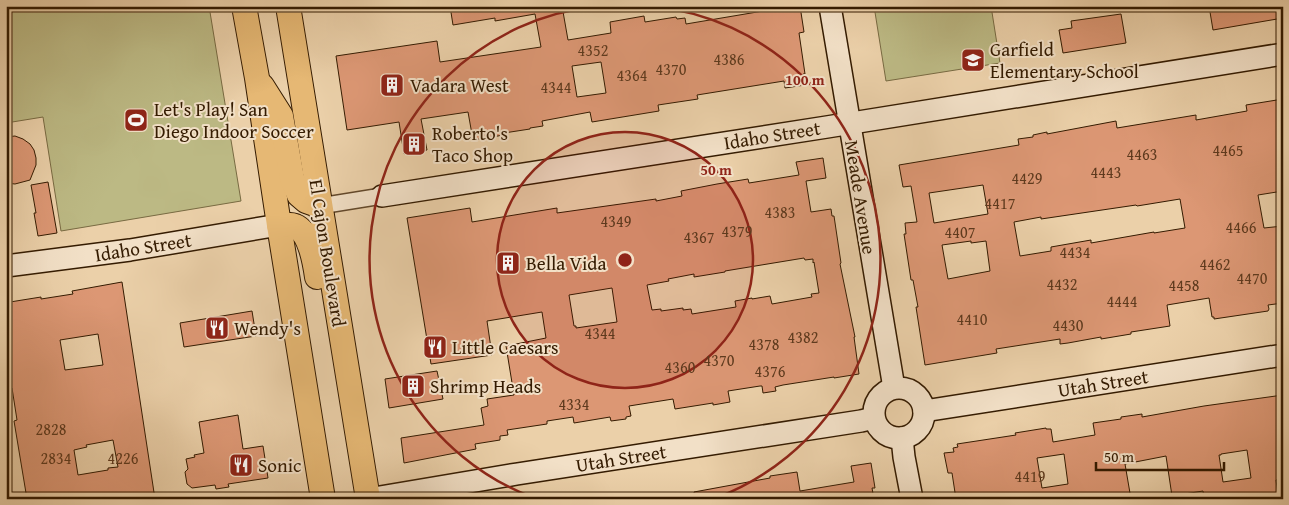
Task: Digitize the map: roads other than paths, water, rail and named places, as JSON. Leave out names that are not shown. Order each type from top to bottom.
[{"type":"main road","points":[[244,6],[323,499]]},
{"type":"main road","name":"El Cajon Boulevard","points":[[288,6],[368,499]]},
{"type":"main road","points":[[257,78],[281,116],[292,178],[299,195],[306,201],[320,206]]},
{"type":"main road","points":[[279,225],[294,225],[302,231],[314,258],[321,306],[329,326],[341,336]]},
{"type":"street","name":"Meade Avenue","points":[[830,6],[894,388]]},
{"type":"street","name":"Idaho Street","points":[[320,206],[1283,54]]},
{"type":"street","name":"Idaho Street","points":[[6,266],[130,250],[279,225]]},
{"type":"street","name":"Utah Street","points":[[924,411],[1283,356]]},
{"type":"street","points":[[901,387],[908,389],[919,398],[923,404],[924,411],[923,419],[916,432],[902,438],[890,437],[879,429],[874,418],[874,404],[888,390],[901,387]]},
{"type":"street","name":"Utah Street","points":[[368,499],[488,478],[874,418]]},
{"type":"street","points":[[902,438],[912,499]]},
{"type":"place","name":"Garfield Elementary School","points":[[973,60]]},
{"type":"place","name":"Vadara West","points":[[392,85]]},
{"type":"place","name":"Let's Play! San Diego Indoor Soccer","points":[[136,120]]},
{"type":"place","name":"Roberto's Taco Shop","points":[[414,144]]},
{"type":"place","name":"Bella Vida","points":[[508,263]]},
{"type":"place","name":"Wendy's","points":[[217,328]]},
{"type":"place","name":"Little Caesars","points":[[435,347]]},
{"type":"place","name":"Shrimp Heads","points":[[413,386]]},
{"type":"place","name":"Sonic","points":[[241,465]]}]
